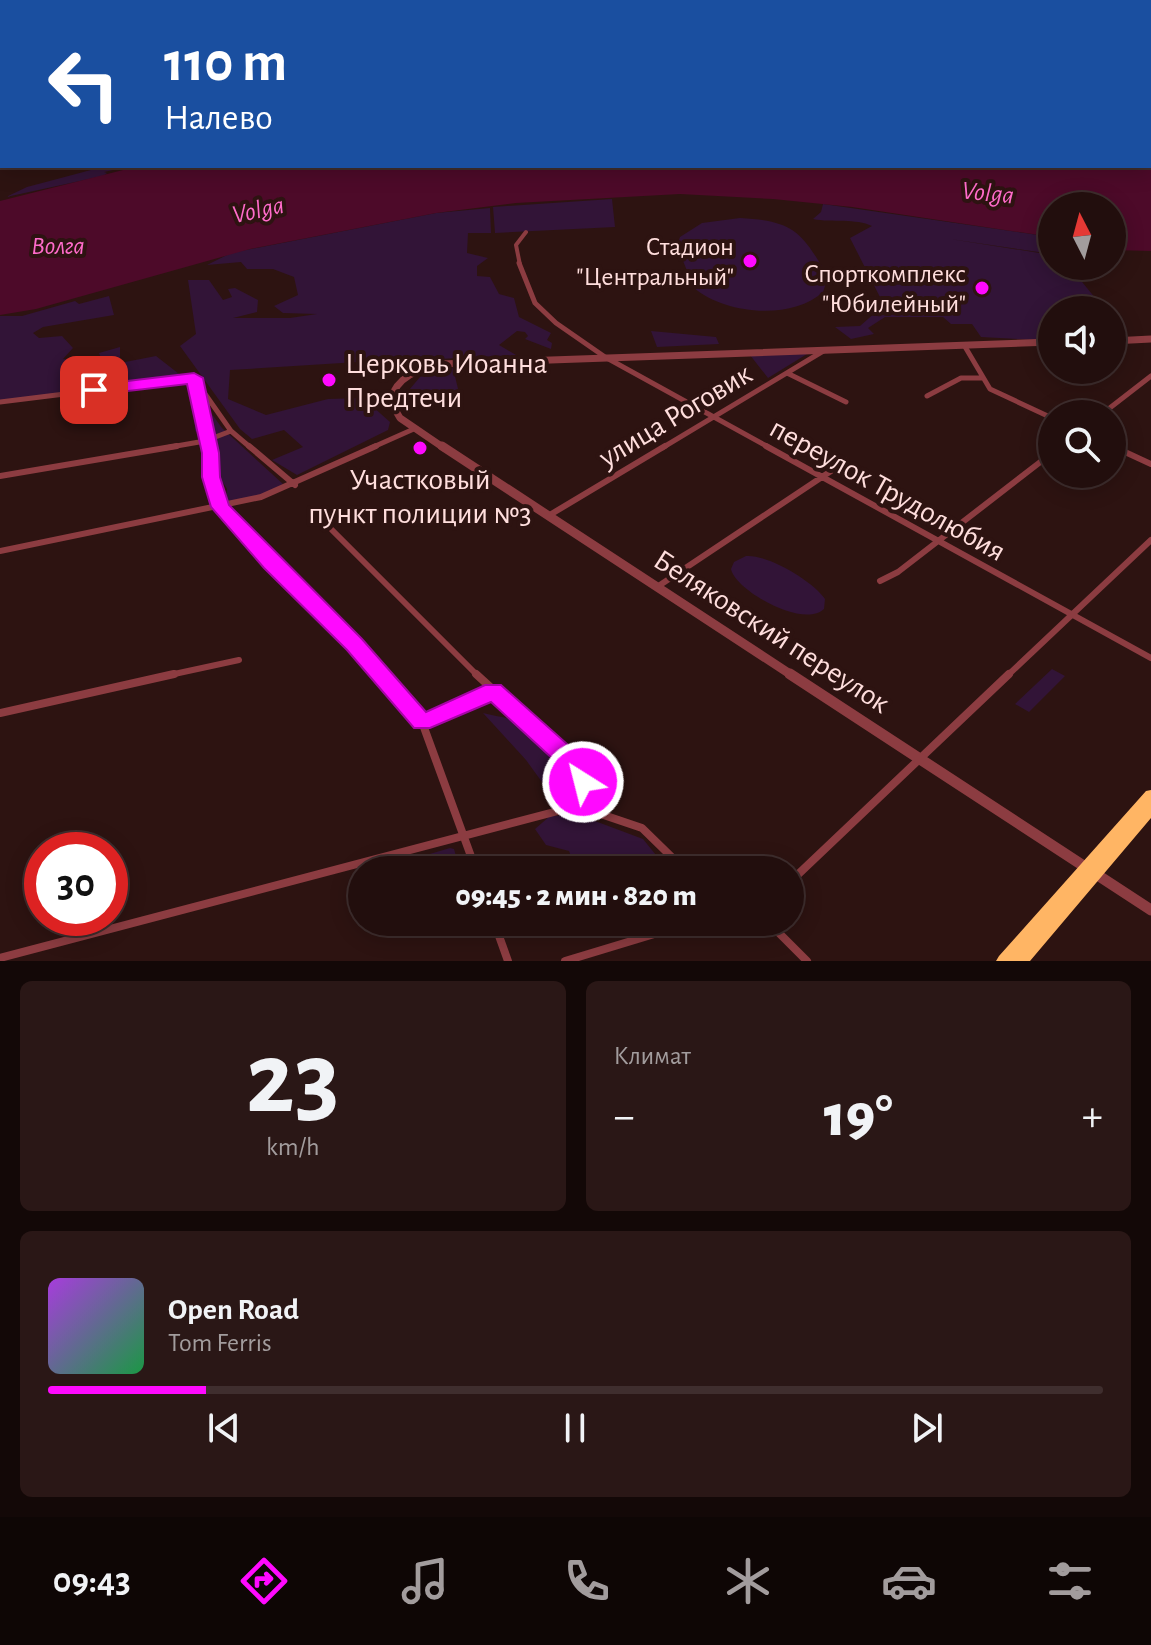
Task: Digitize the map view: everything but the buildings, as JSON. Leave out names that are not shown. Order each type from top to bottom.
[{"type":"main road","points":[[1021,961],[1151,795]]},
{"type":"main road","points":[[1004,961],[1151,809]]},
{"type":"street","name":"переулок Трудолюбия","points":[[526,232],[519,237],[516,245],[529,296],[545,315],[605,357],[1151,658]]},
{"type":"street","points":[[1126,340],[1151,339]]},
{"type":"street","points":[[605,357],[1038,342]]},
{"type":"street","points":[[964,345],[992,390],[1038,411]]},
{"type":"street","name":"улица Роговик","points":[[548,516],[825,350]]},
{"type":"street","name":"Беляковский переулок","points":[[605,357],[451,363],[417,371],[398,382],[391,395],[392,408],[416,428],[548,516],[1151,910]]},
{"type":"street","points":[[787,373],[846,402]]},
{"type":"street","points":[[1120,400],[1151,376]]},
{"type":"street","points":[[0,402],[194,378]]},
{"type":"street","points":[[194,378],[231,431],[295,485]]},
{"type":"street","points":[[194,378],[220,507],[271,563],[354,644],[422,722],[471,856]]},
{"type":"street","points":[[927,396],[961,378],[983,378]]},
{"type":"street","points":[[0,551],[220,507],[295,485],[416,428]]},
{"type":"street","points":[[0,476],[205,441],[231,431]]},
{"type":"street","points":[[1126,452],[1151,464]]},
{"type":"street","points":[[657,587],[846,461]]},
{"type":"street","points":[[880,581],[1038,464]]},
{"type":"street","points":[[332,530],[493,691],[577,766],[583,782],[577,806]]},
{"type":"street","points":[[804,868],[1151,540]]},
{"type":"street","points":[[0,713],[239,660]]},
{"type":"street","points":[[422,722],[458,709],[493,691]]},
{"type":"street","points":[[0,958],[577,806],[642,828],[671,856]]},
{"type":"street","points":[[499,936],[508,961]]},
{"type":"street","points":[[565,961],[648,936]]},
{"type":"street","points":[[782,936],[807,961]]},
{"type":"shaded area","points":[[98,168],[122,168],[104,172],[107,173],[103,176],[6,197],[27,187]]},
{"type":"shaded area","points":[[612,199],[615,227],[495,233],[493,207]]},
{"type":"shaded area","name":"Спорткомплекс \"Юбилейный\"","points":[[823,204],[1038,235],[1038,252],[950,239],[1038,253],[1038,280],[1080,280],[1094,296],[1038,296],[1038,340],[981,337],[972,324],[951,324],[943,317],[885,317],[868,328],[874,334],[851,339],[835,327],[860,326],[884,305],[850,238],[872,226],[859,222],[813,219],[821,212]]},
{"type":"shaded area","points":[[490,208],[491,233],[468,233],[467,253],[488,258],[477,266],[477,276],[490,277],[499,294],[514,298],[519,317],[551,333],[547,340],[552,343],[551,349],[525,339],[528,336],[525,332],[517,331],[499,345],[516,355],[420,360],[378,375],[374,361],[230,370],[228,399],[266,415],[328,399],[363,398],[390,422],[388,430],[297,475],[272,460],[303,447],[284,430],[252,439],[240,429],[180,346],[196,334],[188,280],[209,280],[223,300],[232,297],[228,289],[235,288],[258,300],[257,312],[233,318],[290,318],[317,314],[283,313],[274,306],[298,295],[294,277],[273,269],[247,269],[241,262],[207,265],[231,253],[436,213]]},
{"type":"shaded area","name":"Стадион \"Центральный\"","points":[[740,218],[785,226],[803,239],[828,277],[823,292],[794,307],[758,311],[723,304],[694,288],[677,246],[680,237],[702,223]]},
{"type":"shaded area","points":[[109,296],[114,315],[43,327],[33,333],[39,338],[62,336],[73,348],[63,359],[102,361],[99,353],[120,347],[120,363],[156,356],[183,377],[0,402],[0,316],[22,316],[75,301],[79,304]]},
{"type":"shaded area","points":[[651,331],[716,337],[719,344],[657,347]]},
{"type":"shaded area","points":[[807,354],[768,378],[750,355]]},
{"type":"shaded area","points":[[453,368],[459,393],[404,396],[420,377]]},
{"type":"shaded area","points":[[193,388],[222,428],[283,484],[268,493],[225,503],[227,489],[224,484],[208,481],[200,434],[195,431]]},
{"type":"shaded area","points":[[746,556],[766,559],[800,577],[825,599],[824,609],[814,614],[801,614],[786,611],[757,596],[735,578],[731,569],[734,562]]},
{"type":"shaded area","points":[[1052,669],[1065,676],[1029,712],[1015,704]]},
{"type":"shaded area","points":[[483,713],[521,722],[555,746],[571,768],[575,781],[569,806],[559,808],[553,805],[555,800],[526,760]]},
{"type":"shaded area","points":[[579,815],[643,839],[657,856],[571,856],[569,851],[546,845],[535,829],[550,816]]},
{"type":"shaded area","points":[[450,848],[454,849],[456,856],[423,856]]},
{"type":"water","name":"Волга","points":[[131,168],[1151,169],[1151,251],[1126,250],[1126,192],[1038,192],[1038,235],[852,207],[773,199],[680,194],[516,203],[436,213],[250,249],[36,309],[0,315],[0,201]]},
{"type":"place","name":"Стадион \"Центральный\"","points":[[750,261]]},
{"type":"place","name":"Спорткомплекс \"Юбилейный\"","points":[[982,288]]},
{"type":"place","name":"Церковь Иоанна Предтечи","points":[[329,380]]},
{"type":"place","name":"Участковый пункт полиции №3","points":[[420,448]]},
{"type":"route","points":[[94,390],[194,378],[210,453],[211,477],[220,507],[271,563],[354,644],[422,722],[458,709],[493,691],[577,766],[583,782]]},
{"type":"water label","name":"Volga","points":[[988,192]]},
{"type":"water label","name":"Volga","points":[[258,209]]}]
